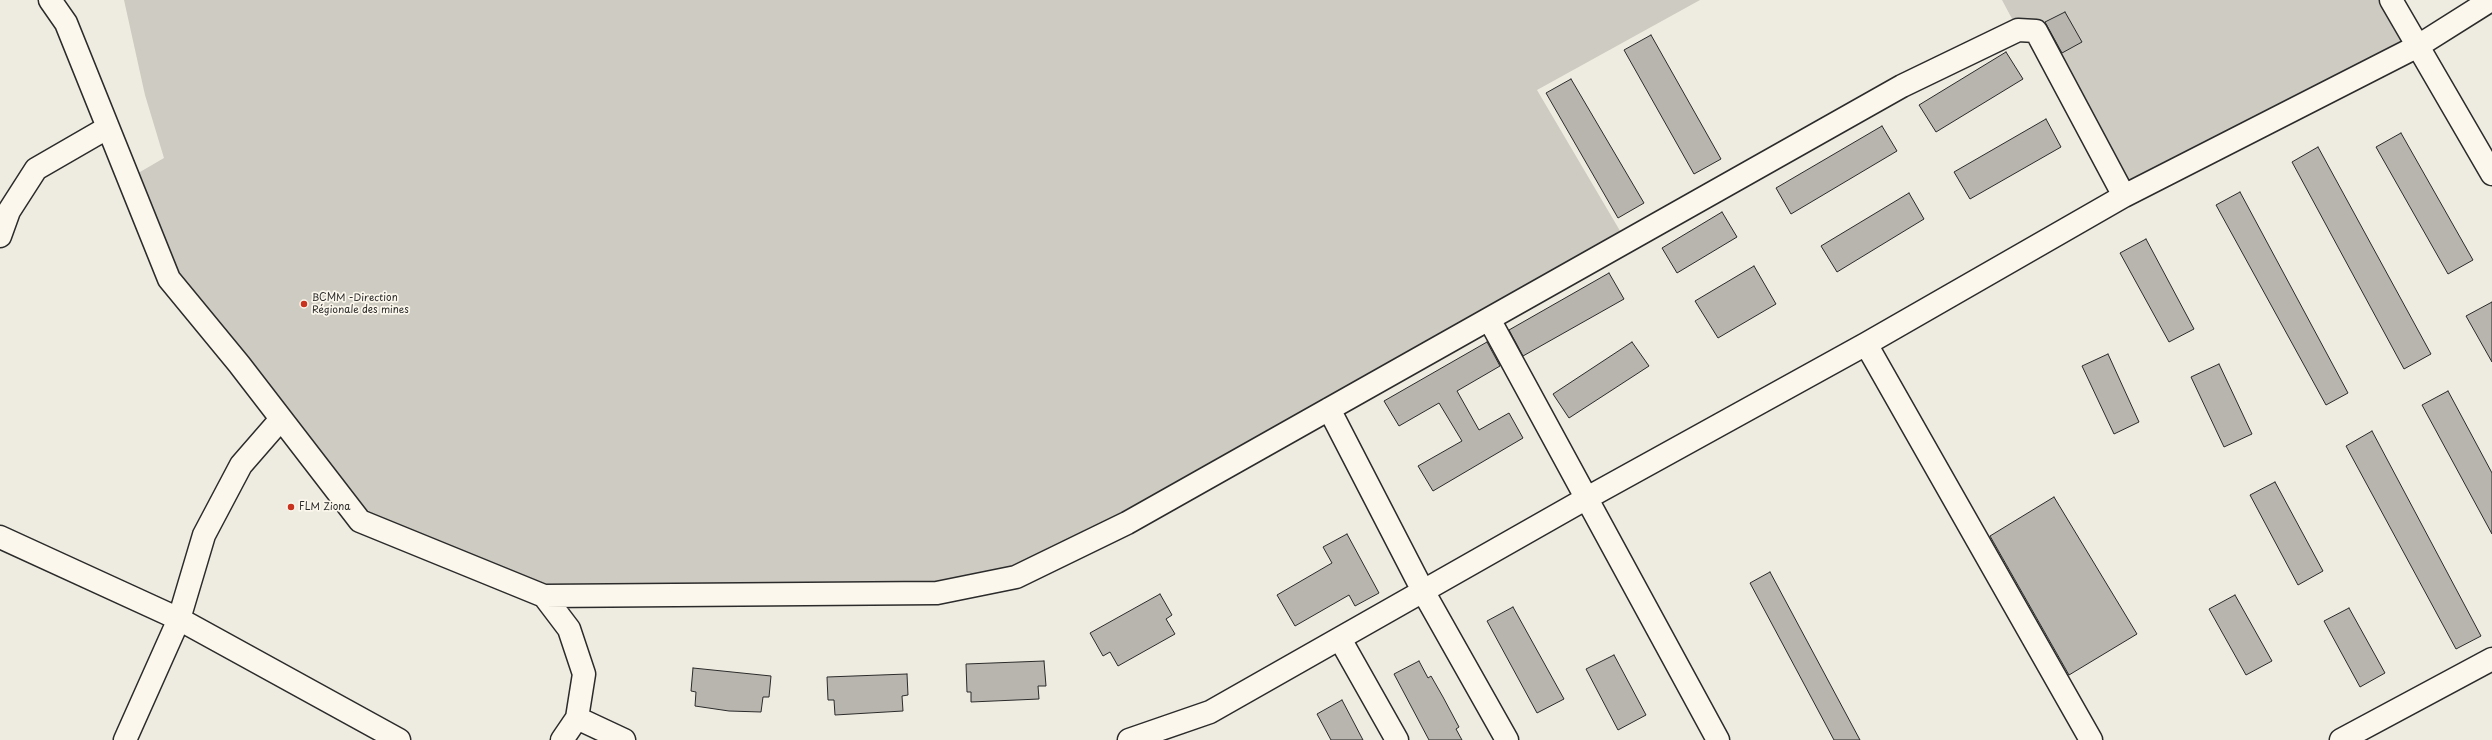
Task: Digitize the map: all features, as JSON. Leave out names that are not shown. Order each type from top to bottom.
[{"type":"street","points":[[50,0],[66,23],[169,279],[282,419],[360,521],[544,596],[937,592],[1016,577],[1127,524],[1902,86],[2018,30],[2036,31],[2124,196]]},
{"type":"street","points":[[2391,0],[2492,174]]},
{"type":"street","points":[[1129,740],[1210,712],[1587,498],[1866,344],[2124,196],[2418,46],[2491,0]]},
{"type":"street","points":[[0,236],[9,211],[36,169],[107,128]]},
{"type":"street","points":[[1489,319],[1718,740]]},
{"type":"street","points":[[1866,344],[2091,740]]},
{"type":"street","points":[[1330,409],[1423,591],[1507,740]]},
{"type":"street","points":[[125,740],[179,619],[204,535],[241,465],[282,419]]},
{"type":"street","points":[[0,537],[179,619],[399,740]]},
{"type":"street","points":[[544,596],[569,629],[584,674],[577,718],[562,740]]},
{"type":"street","points":[[1340,639],[1397,740]]},
{"type":"street","points":[[2341,740],[2492,659]]},
{"type":"street","points":[[577,718],[624,740]]},
{"type":"shaded area","points":[[124,0],[1700,0],[1537,90],[1626,241],[1016,577],[937,593],[544,596],[360,521],[169,279],[128,179],[164,158],[145,95]]},
{"type":"shaded area","points":[[2002,0],[2391,0],[2418,46],[2124,196],[2037,32],[2018,30]]},
{"type":"building","points":[[2065,12],[2082,42],[2062,53],[2045,22]]},
{"type":"building","points":[[1651,35],[1721,159],[1694,174],[1624,50]]},
{"type":"building","points":[[2006,52],[2023,79],[1936,132],[1919,105]]},
{"type":"building","points":[[1571,79],[1644,203],[1618,218],[1546,93]]},
{"type":"building","points":[[2046,119],[2061,147],[1970,199],[1954,172]]},
{"type":"building","points":[[1882,126],[1897,151],[1791,214],[1776,188]]},
{"type":"building","points":[[2401,133],[2473,260],[2448,274],[2376,147]]},
{"type":"building","points":[[2318,147],[2431,354],[2404,369],[2292,162]]},
{"type":"building","points":[[2240,192],[2348,393],[2326,405],[2216,205]]},
{"type":"building","points":[[1909,193],[1924,219],[1837,272],[1821,246]]},
{"type":"building","points":[[1722,212],[1737,237],[1677,273],[1662,248]]},
{"type":"building","points":[[2146,239],[2194,329],[2169,342],[2120,253]]},
{"type":"building","points":[[1754,266],[1776,304],[1718,338],[1695,301]]},
{"type":"building","points":[[1609,273],[1624,299],[1523,356],[1509,330]]},
{"type":"building","points":[[2492,302],[2492,362],[2466,316]]},
{"type":"building","points":[[1487,342],[1500,366],[1457,391],[1479,430],[1509,413],[1523,438],[1433,491],[1418,466],[1462,441],[1439,403],[1399,426],[1384,401]]},
{"type":"building","points":[[1632,342],[1649,366],[1569,418],[1553,394]]},
{"type":"building","points":[[2108,354],[2139,422],[2114,434],[2082,366]]},
{"type":"building","points":[[2219,364],[2252,434],[2224,447],[2191,377]]},
{"type":"building","points":[[2448,391],[2492,473],[2492,534],[2422,405]]},
{"type":"building","points":[[2372,431],[2481,636],[2456,649],[2346,446]]},
{"type":"building","points":[[2275,482],[2323,571],[2298,585],[2250,495]]},
{"type":"building","points":[[2054,497],[2137,634],[2069,675],[1990,536]]},
{"type":"building","points":[[1347,534],[1379,593],[1355,606],[1349,595],[1295,626],[1277,595],[1332,563],[1323,547]]},
{"type":"building","points":[[1770,572],[1860,740],[1834,740],[1750,583]]},
{"type":"building","points":[[1160,594],[1172,615],[1166,619],[1175,634],[1118,666],[1110,652],[1103,656],[1090,633]]},
{"type":"building","points":[[2235,595],[2272,661],[2246,675],[2209,609]]},
{"type":"building","points":[[1513,607],[1564,699],[1537,713],[1487,621]]},
{"type":"building","points":[[2349,608],[2385,673],[2360,687],[2324,621]]},
{"type":"building","points":[[1614,655],[1646,715],[1618,730],[1586,669]]},
{"type":"building","points":[[1044,661],[1046,686],[1038,686],[1039,699],[971,702],[971,692],[967,692],[966,664]]},
{"type":"building","points":[[1419,661],[1428,678],[1431,676],[1443,697],[1459,727],[1456,729],[1462,740],[1429,740],[1394,674]]},
{"type":"building","points":[[693,668],[771,676],[769,697],[763,697],[761,712],[729,711],[695,706],[696,692],[691,691]]},
{"type":"building","points":[[907,674],[908,695],[902,696],[903,711],[835,715],[834,700],[828,700],[827,677]]},
{"type":"building","points":[[1342,700],[1363,740],[1331,740],[1317,714]]},
{"type":"place","name":"BCMM -Direction Régionale des mines","points":[[304,304]]},
{"type":"place","name":"FLM Ziona","points":[[291,507]]}]
